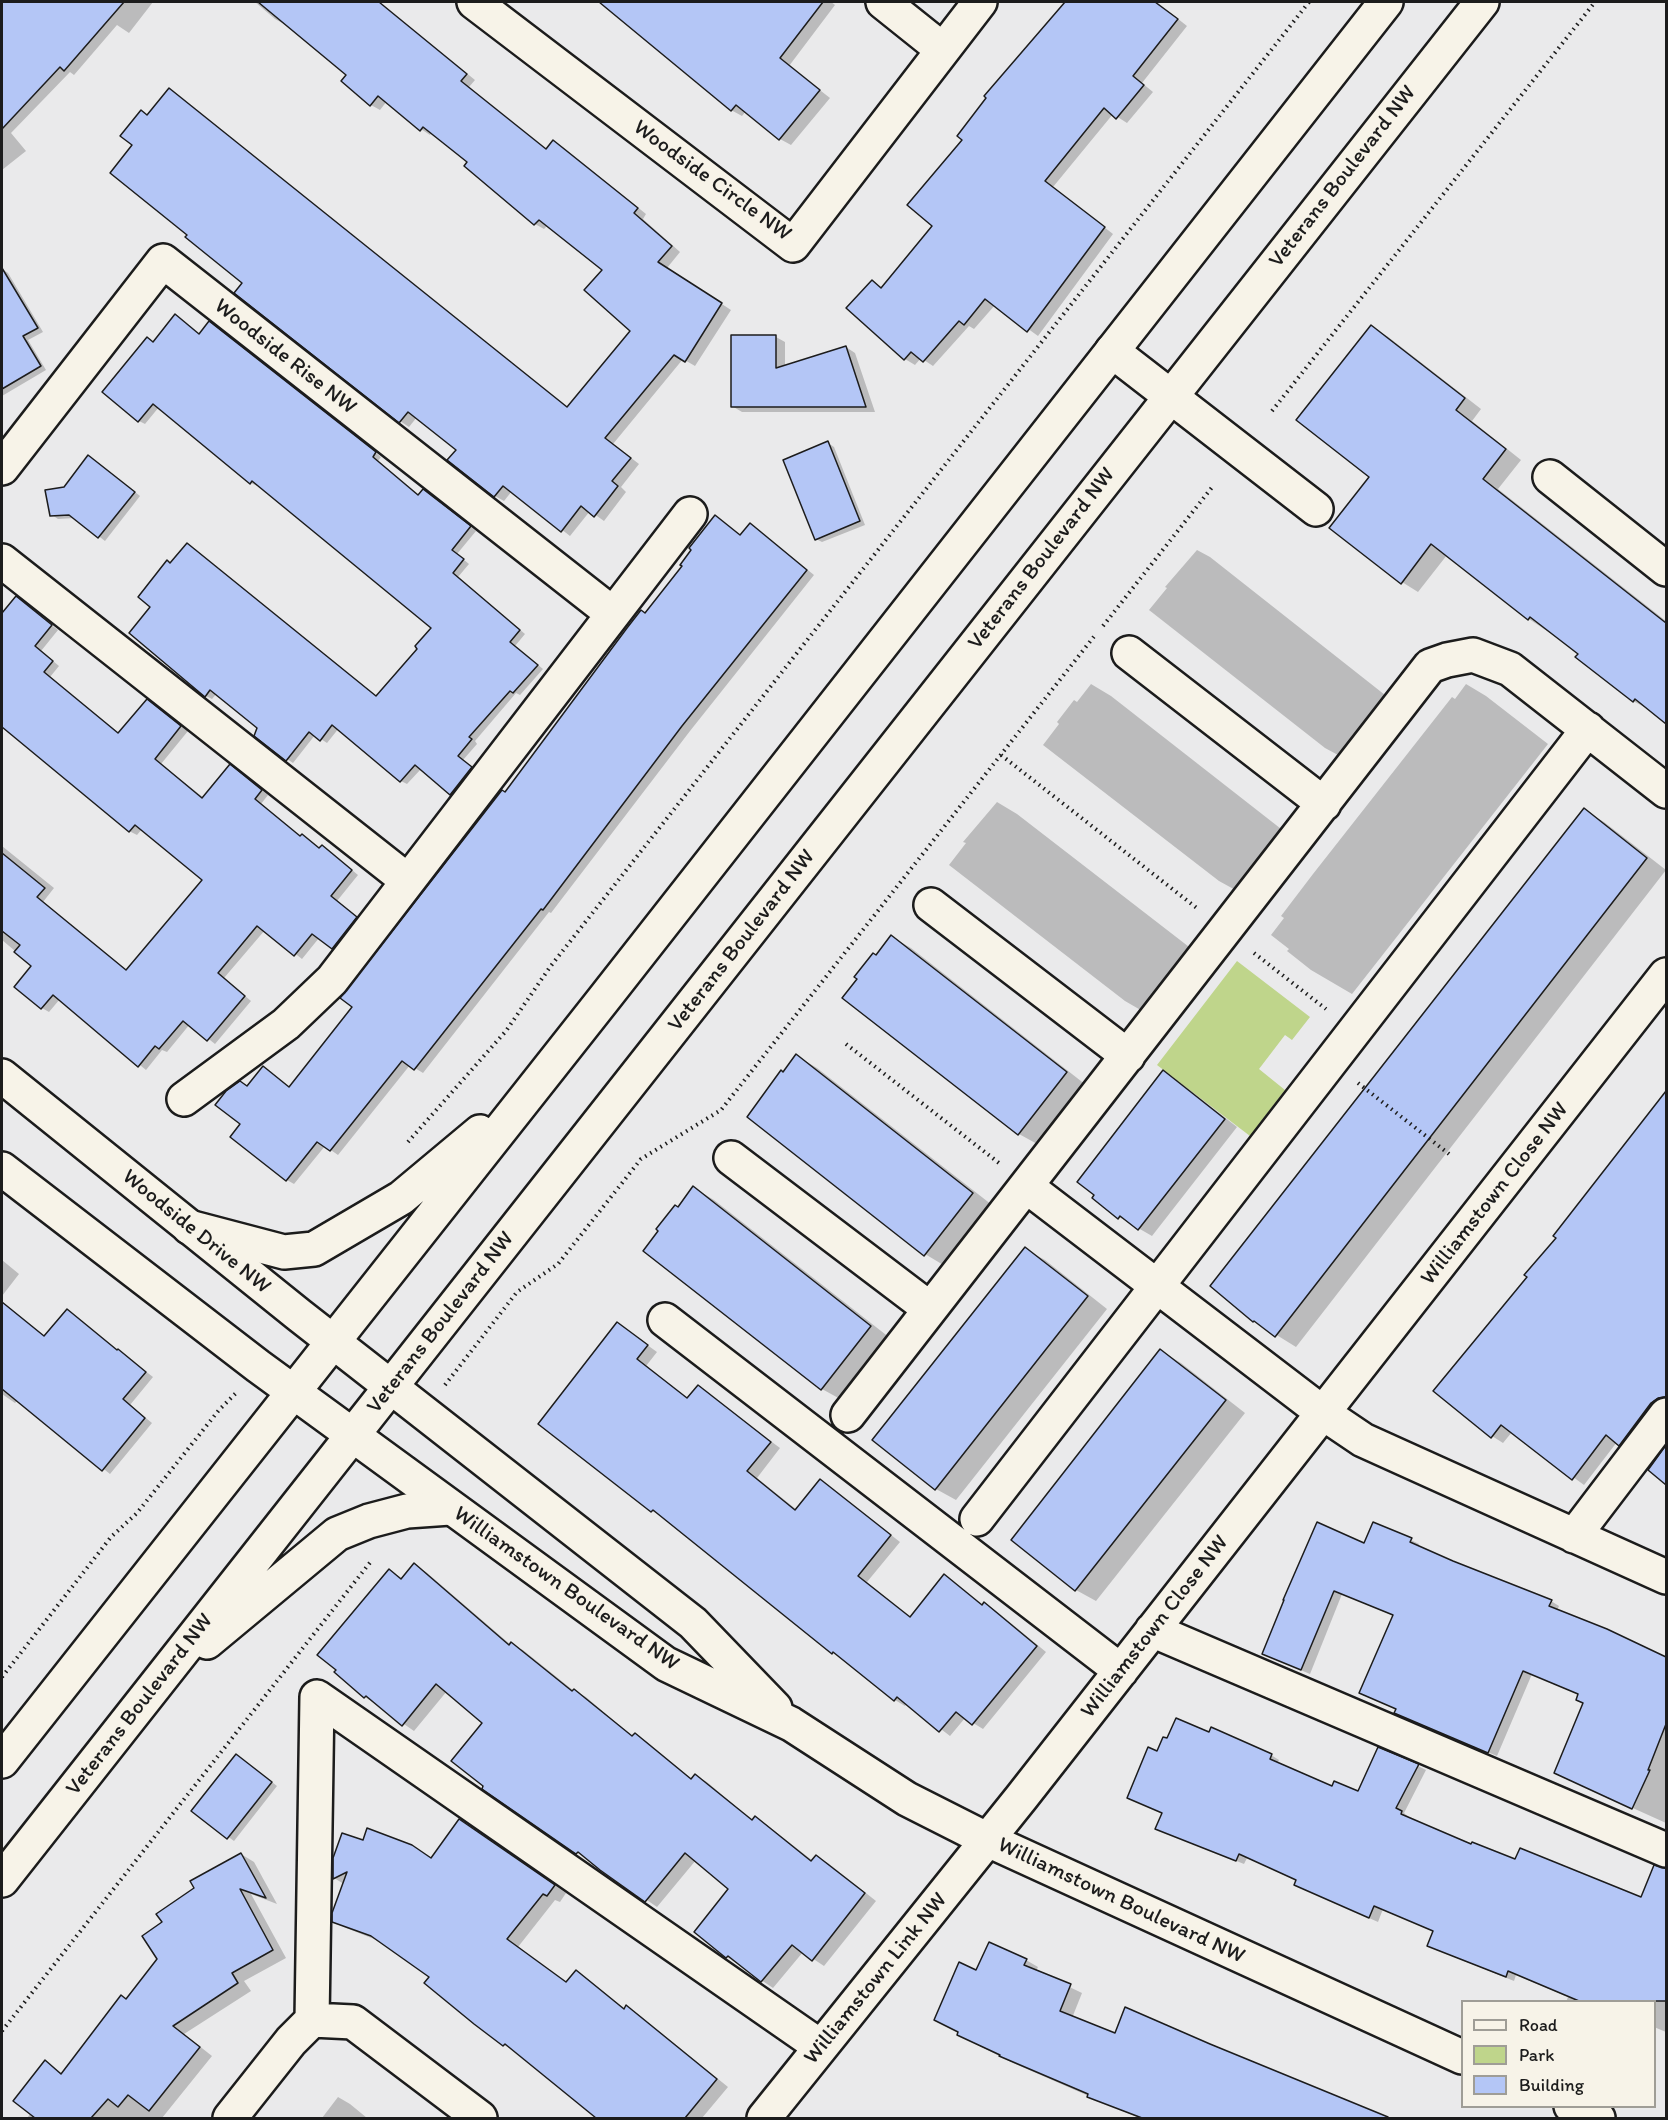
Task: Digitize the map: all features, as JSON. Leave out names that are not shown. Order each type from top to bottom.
[{"type":"street","name":"Woodside Circle NW","points":[[474,2],[792,245],[980,2]]},
{"type":"street","points":[[883,2],[943,50]]},
{"type":"street","points":[[2,1761],[1386,2]]},
{"type":"street","name":"Veterans Boulevard NW","points":[[2,1880],[1482,2]]},
{"type":"street","name":"Woodside Rise NW","points":[[2,468],[163,261],[613,614]]},
{"type":"street","points":[[1112,351],[1316,509]]},
{"type":"street","points":[[1550,477],[1666,569]]},
{"type":"street","points":[[184,1099],[286,1024],[324,988],[690,514]]},
{"type":"street","points":[[2,561],[408,881]]},
{"type":"street","points":[[1130,653],[1324,804]]},
{"type":"street","points":[[848,1415],[1430,666],[1473,655],[1510,669],[1666,791]]},
{"type":"street","points":[[977,1519],[1588,729]]},
{"type":"street","points":[[931,905],[1128,1056]]},
{"type":"street","name":"Williamstown Close NW","points":[[988,1840],[1666,975]]},
{"type":"street","name":"Woodside Drive NW","points":[[2,1076],[391,1387]]},
{"type":"street","points":[[189,1227],[284,1252],[314,1250],[401,1198],[535,1086]]},
{"type":"street","points":[[731,1158],[930,1309]]},
{"type":"street","points":[[2,1169],[352,1436]]},
{"type":"street","points":[[1026,1186],[1323,1413],[1363,1440],[1666,1577]]},
{"type":"street","points":[[665,1320],[1121,1671]]},
{"type":"street","name":"Williamstown Boulevard NW","points":[[391,1387],[693,1623],[790,1724]]},
{"type":"street","points":[[1574,1536],[1666,1415]]},
{"type":"street","name":"Williamstown Boulevard NW","points":[[352,1436],[666,1664],[790,1724],[907,1799],[988,1840],[1461,2057]]},
{"type":"street","points":[[160,1678],[337,1534],[369,1521],[407,1511],[450,1508]]},
{"type":"street","points":[[1152,1630],[1666,1850]]},
{"type":"street","points":[[230,2118],[291,2041],[312,2020],[317,1697],[821,2047]]},
{"type":"street","name":"Williamstown Link NW","points":[[764,2118],[988,1840]]},
{"type":"street","points":[[312,2020],[353,2022],[480,2118]]},
{"type":"street","points":[[1576,2108],[1598,2118]]},
{"type":"path","points":[[404,1146],[506,1031],[550,967],[1309,2]]},
{"type":"path","points":[[1272,411],[1595,2]]},
{"type":"path","points":[[455,1372],[517,1292],[558,1264],[641,1160],[721,1110],[1213,486]]},
{"type":"path","points":[[1001,755],[1198,909]]},
{"type":"path","points":[[1254,953],[1327,1010],[1321,1018]]},
{"type":"path","points":[[846,1044],[999,1164]]},
{"type":"path","points":[[1353,1079],[1449,1154]]},
{"type":"path","points":[[2,1677],[111,1537],[137,1513],[219,1410],[234,1395]]},
{"type":"path","points":[[2,2031],[376,1555]]},
{"type":"green space","points":[[1237,961],[1310,1017],[1292,1040],[1285,1035],[1259,1069],[1285,1090],[1250,1136],[1157,1065]]},
{"type":"building","points":[[2,2],[124,2],[64,71],[60,67],[2,129]]},
{"type":"building","points":[[258,2],[379,2],[467,74],[461,81],[546,149],[553,140],[638,208],[634,213],[672,246],[658,262],[722,303],[685,362],[674,355],[605,438],[631,458],[612,481],[618,486],[594,517],[581,506],[561,532],[503,486],[494,497],[447,460],[456,450],[408,412],[399,423],[234,293],[242,283],[110,173],[132,145],[120,136],[141,110],[147,115],[169,88],[567,407],[630,331],[584,290],[602,270],[539,220],[534,225],[464,166],[467,162],[423,127],[420,131],[378,96],[370,106],[341,81],[346,75]]},
{"type":"building","points":[[599,2],[823,2],[780,58],[820,90],[779,140],[736,105],[731,111]]},
{"type":"building","points":[[1065,2],[1155,2],[1178,19],[1133,76],[1144,85],[1116,119],[1104,108],[1045,181],[1105,227],[1027,332],[985,299],[964,325],[959,321],[923,362],[911,352],[904,360],[846,308],[872,280],[881,288],[932,226],[907,205],[962,140],[957,136],[986,98],[984,96]]},
{"type":"building","points":[[2,268],[38,328],[23,336],[41,366],[2,389]]},
{"type":"building","points":[[175,314],[199,334],[209,321],[376,452],[373,457],[418,495],[423,489],[471,526],[452,550],[464,559],[453,573],[520,630],[510,642],[538,665],[513,693],[510,691],[469,737],[472,739],[458,756],[472,767],[450,795],[415,765],[400,782],[332,725],[320,741],[309,732],[286,761],[254,736],[257,728],[210,690],[205,697],[129,633],[150,607],[138,597],[167,560],[170,563],[187,543],[376,696],[417,649],[415,646],[431,628],[252,481],[250,484],[153,404],[138,422],[102,392],[147,337],[153,342]]},
{"type":"building","points":[[1371,325],[1465,398],[1456,410],[1506,449],[1483,479],[1666,623],[1666,724],[1635,699],[1633,702],[1575,657],[1578,654],[1530,617],[1528,620],[1431,544],[1401,584],[1329,528],[1369,477],[1296,420]]},
{"type":"building","points":[[731,335],[776,335],[776,368],[846,346],[866,407],[731,407]]},
{"type":"building","points":[[828,441],[860,521],[815,540],[783,460]]},
{"type":"building","points":[[88,455],[135,492],[98,538],[69,515],[50,516],[45,490],[64,487]]},
{"type":"building","points":[[715,515],[740,535],[750,523],[807,570],[682,726],[543,910],[541,909],[414,1070],[402,1061],[330,1151],[317,1142],[286,1181],[230,1137],[240,1124],[215,1105],[226,1091],[240,1081],[247,1086],[263,1066],[289,1087],[352,1007],[340,998],[502,790],[505,792],[641,610],[645,613],[682,566],[680,565],[691,550],[689,548]]},
{"type":"building","points":[[16,596],[52,625],[35,646],[53,661],[44,672],[118,733],[147,699],[181,726],[155,759],[202,798],[230,764],[262,790],[255,799],[300,836],[302,834],[319,848],[322,845],[352,870],[331,896],[357,917],[332,949],[312,934],[294,956],[257,926],[218,973],[245,996],[207,1041],[183,1021],[159,1049],[155,1046],[138,1067],[53,995],[41,1009],[14,987],[31,966],[14,952],[20,945],[2,931],[2,853],[45,888],[37,897],[126,970],[202,880],[135,825],[129,832],[2,727],[2,613]]},
{"type":"building","points":[[1584,808],[1647,858],[1275,1337],[1210,1286]]},
{"type":"building","points":[[891,935],[1067,1072],[1018,1135],[842,998],[857,979],[854,977],[873,953],[876,955]]},
{"type":"building","points":[[796,1054],[973,1193],[924,1256],[747,1117],[781,1070],[783,1072]]},
{"type":"building","points":[[1163,1070],[1225,1119],[1138,1230],[1120,1216],[1118,1219],[1092,1198],[1094,1195],[1077,1182]]},
{"type":"building","points":[[1666,1091],[1666,1397],[1658,1398],[1651,1403],[1619,1446],[1606,1435],[1572,1480],[1501,1425],[1491,1438],[1433,1391],[1527,1277],[1524,1275],[1556,1238],[1553,1236]]},
{"type":"building","points":[[693,1186],[871,1326],[821,1390],[643,1251],[658,1231],[656,1229],[675,1205],[678,1207]]},
{"type":"building","points":[[1025,1247],[1088,1296],[935,1490],[872,1440]]},
{"type":"building","points":[[2,1302],[44,1336],[67,1309],[146,1372],[123,1399],[145,1418],[102,1471],[2,1389]]},
{"type":"building","points":[[617,1322],[648,1345],[637,1359],[687,1398],[698,1385],[771,1442],[747,1471],[795,1510],[820,1479],[891,1535],[858,1576],[910,1617],[944,1574],[982,1605],[984,1602],[1037,1646],[972,1725],[956,1712],[939,1732],[897,1697],[894,1701],[653,1510],[651,1512],[538,1424]]},
{"type":"building","points":[[1160,1349],[1226,1400],[1075,1591],[1011,1540]]},
{"type":"building","points":[[1666,1445],[1666,1485],[1648,1470]]},
{"type":"building","points":[[1317,1522],[1364,1543],[1373,1522],[1412,1538],[1410,1542],[1453,1561],[1552,1600],[1549,1606],[1607,1629],[1666,1657],[1666,1724],[1648,1770],[1650,1770],[1632,1809],[1554,1773],[1583,1703],[1576,1700],[1578,1694],[1523,1671],[1488,1753],[1394,1713],[1396,1709],[1359,1693],[1393,1615],[1334,1591],[1301,1670],[1262,1654]]},
{"type":"building","points":[[414,1563],[509,1645],[511,1642],[632,1736],[635,1733],[691,1779],[695,1774],[752,1820],[755,1816],[811,1861],[816,1855],[865,1893],[812,1961],[792,1945],[761,1982],[694,1932],[728,1889],[685,1853],[645,1902],[578,1852],[576,1854],[482,1789],[483,1786],[451,1761],[482,1723],[436,1684],[402,1726],[366,1696],[364,1698],[317,1655],[389,1569],[401,1579]]},
{"type":"building","points":[[1176,1718],[1209,1732],[1211,1727],[1272,1754],[1270,1759],[1332,1786],[1334,1781],[1358,1791],[1378,1747],[1419,1764],[1396,1808],[1402,1811],[1401,1814],[1471,1844],[1472,1842],[1515,1859],[1520,1848],[1641,1897],[1654,1865],[1666,1868],[1666,2001],[1577,2000],[1508,1971],[1506,1977],[1427,1946],[1433,1931],[1374,1906],[1369,1918],[1294,1885],[1296,1880],[1239,1854],[1236,1861],[1155,1829],[1162,1813],[1127,1798],[1148,1747],[1157,1751],[1163,1737],[1167,1738]]},
{"type":"building","points":[[236,1754],[272,1782],[227,1839],[191,1811]]},
{"type":"building","points":[[459,1819],[555,1885],[547,1896],[543,1894],[507,1939],[566,1982],[576,1970],[624,2009],[626,2005],[717,2079],[685,2118],[596,2118],[505,2044],[503,2046],[424,1983],[429,1977],[371,1936],[332,1922],[332,1913],[347,1872],[333,1879],[333,1858],[342,1833],[363,1840],[367,1828],[412,1845],[431,1858]]},
{"type":"building","points":[[241,1853],[266,1898],[240,1889],[273,1950],[232,1973],[238,1983],[173,2026],[200,2047],[149,2111],[128,2095],[118,2107],[108,2099],[91,2118],[35,2118],[13,2101],[45,2060],[61,2074],[121,1995],[126,1999],[157,1959],[142,1936],[162,1922],[156,1914],[194,1888],[190,1881]]},
{"type":"building","points":[[989,1942],[1027,1959],[1024,1965],[1071,1984],[1060,2011],[1115,2033],[1125,2007],[1388,2118],[1142,2118],[1087,2097],[1088,2094],[999,2056],[957,2035],[958,2032],[934,2020],[959,1962],[976,1970]]}]
